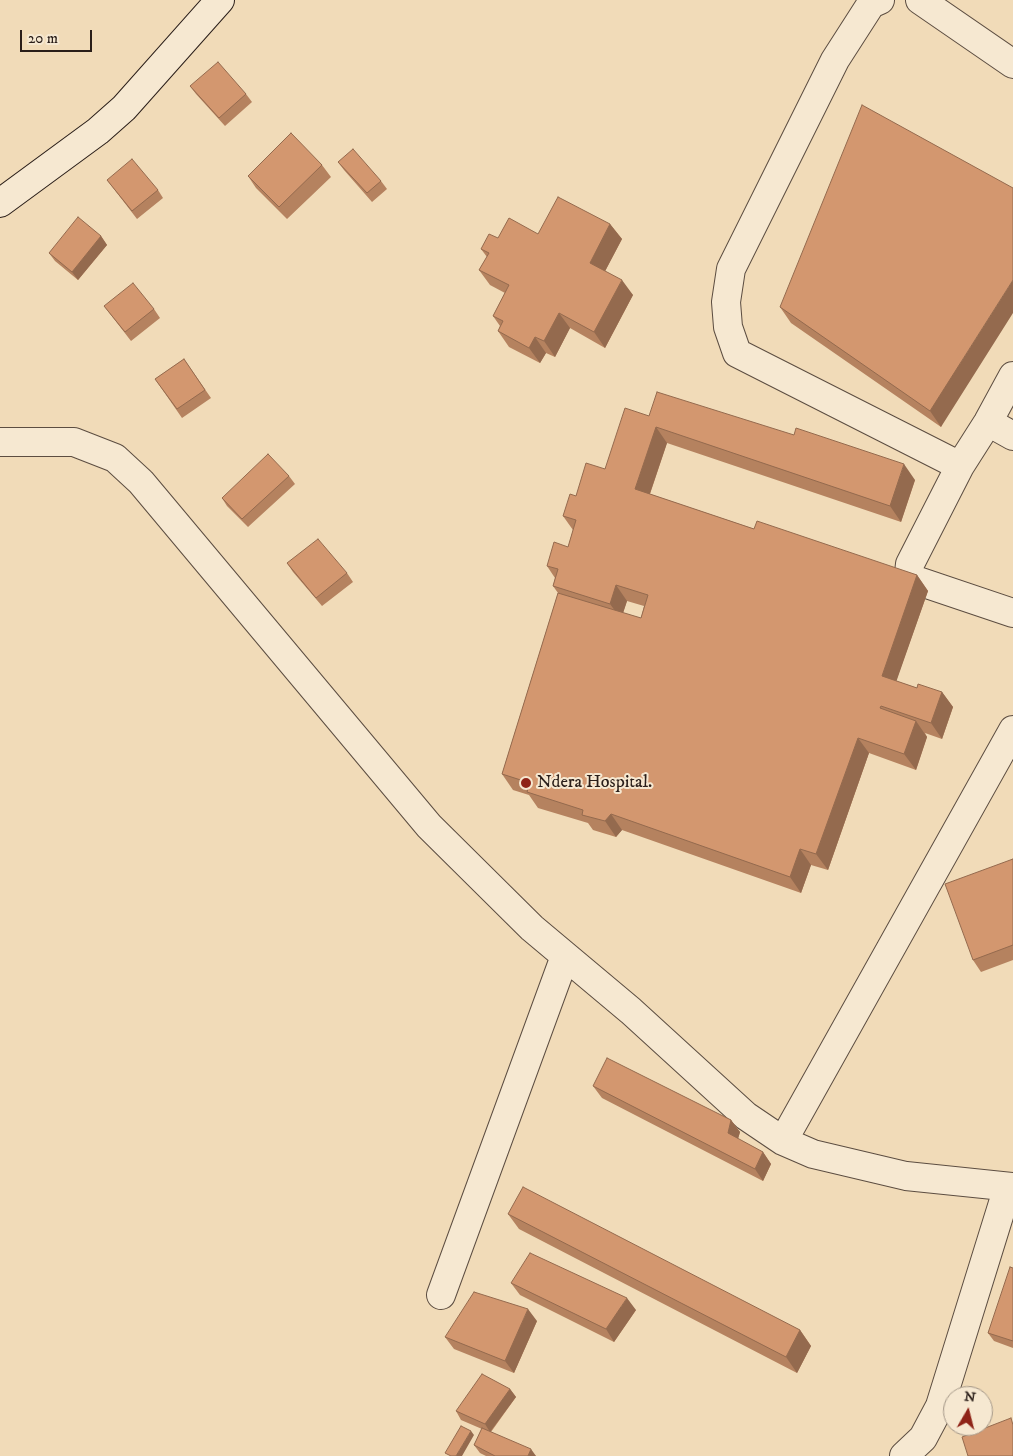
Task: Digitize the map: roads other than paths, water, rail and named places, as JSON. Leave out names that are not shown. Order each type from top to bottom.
[{"type":"street","points":[[0,203],[98,131],[124,108],[220,0]]},
{"type":"street","points":[[880,0],[871,4],[835,60],[731,269],[726,302],[728,326],[737,353],[960,466]]},
{"type":"street","points":[[920,0],[1013,64]]},
{"type":"street","points":[[1013,376],[988,422],[960,466],[910,564],[909,573],[915,580],[1013,613]]},
{"type":"street","points":[[988,422],[1013,436]]},
{"type":"street","points":[[0,442],[74,442],[115,458],[142,482],[429,826],[532,928],[631,1011],[746,1116],[783,1141],[813,1154],[906,1176],[1011,1187],[940,1406],[923,1438],[904,1456]]},
{"type":"street","points":[[783,1141],[1013,730]]},
{"type":"street","points":[[441,1295],[566,956]]},
{"type":"place","name":"Ndera Hospital.","points":[[526,783]]}]
